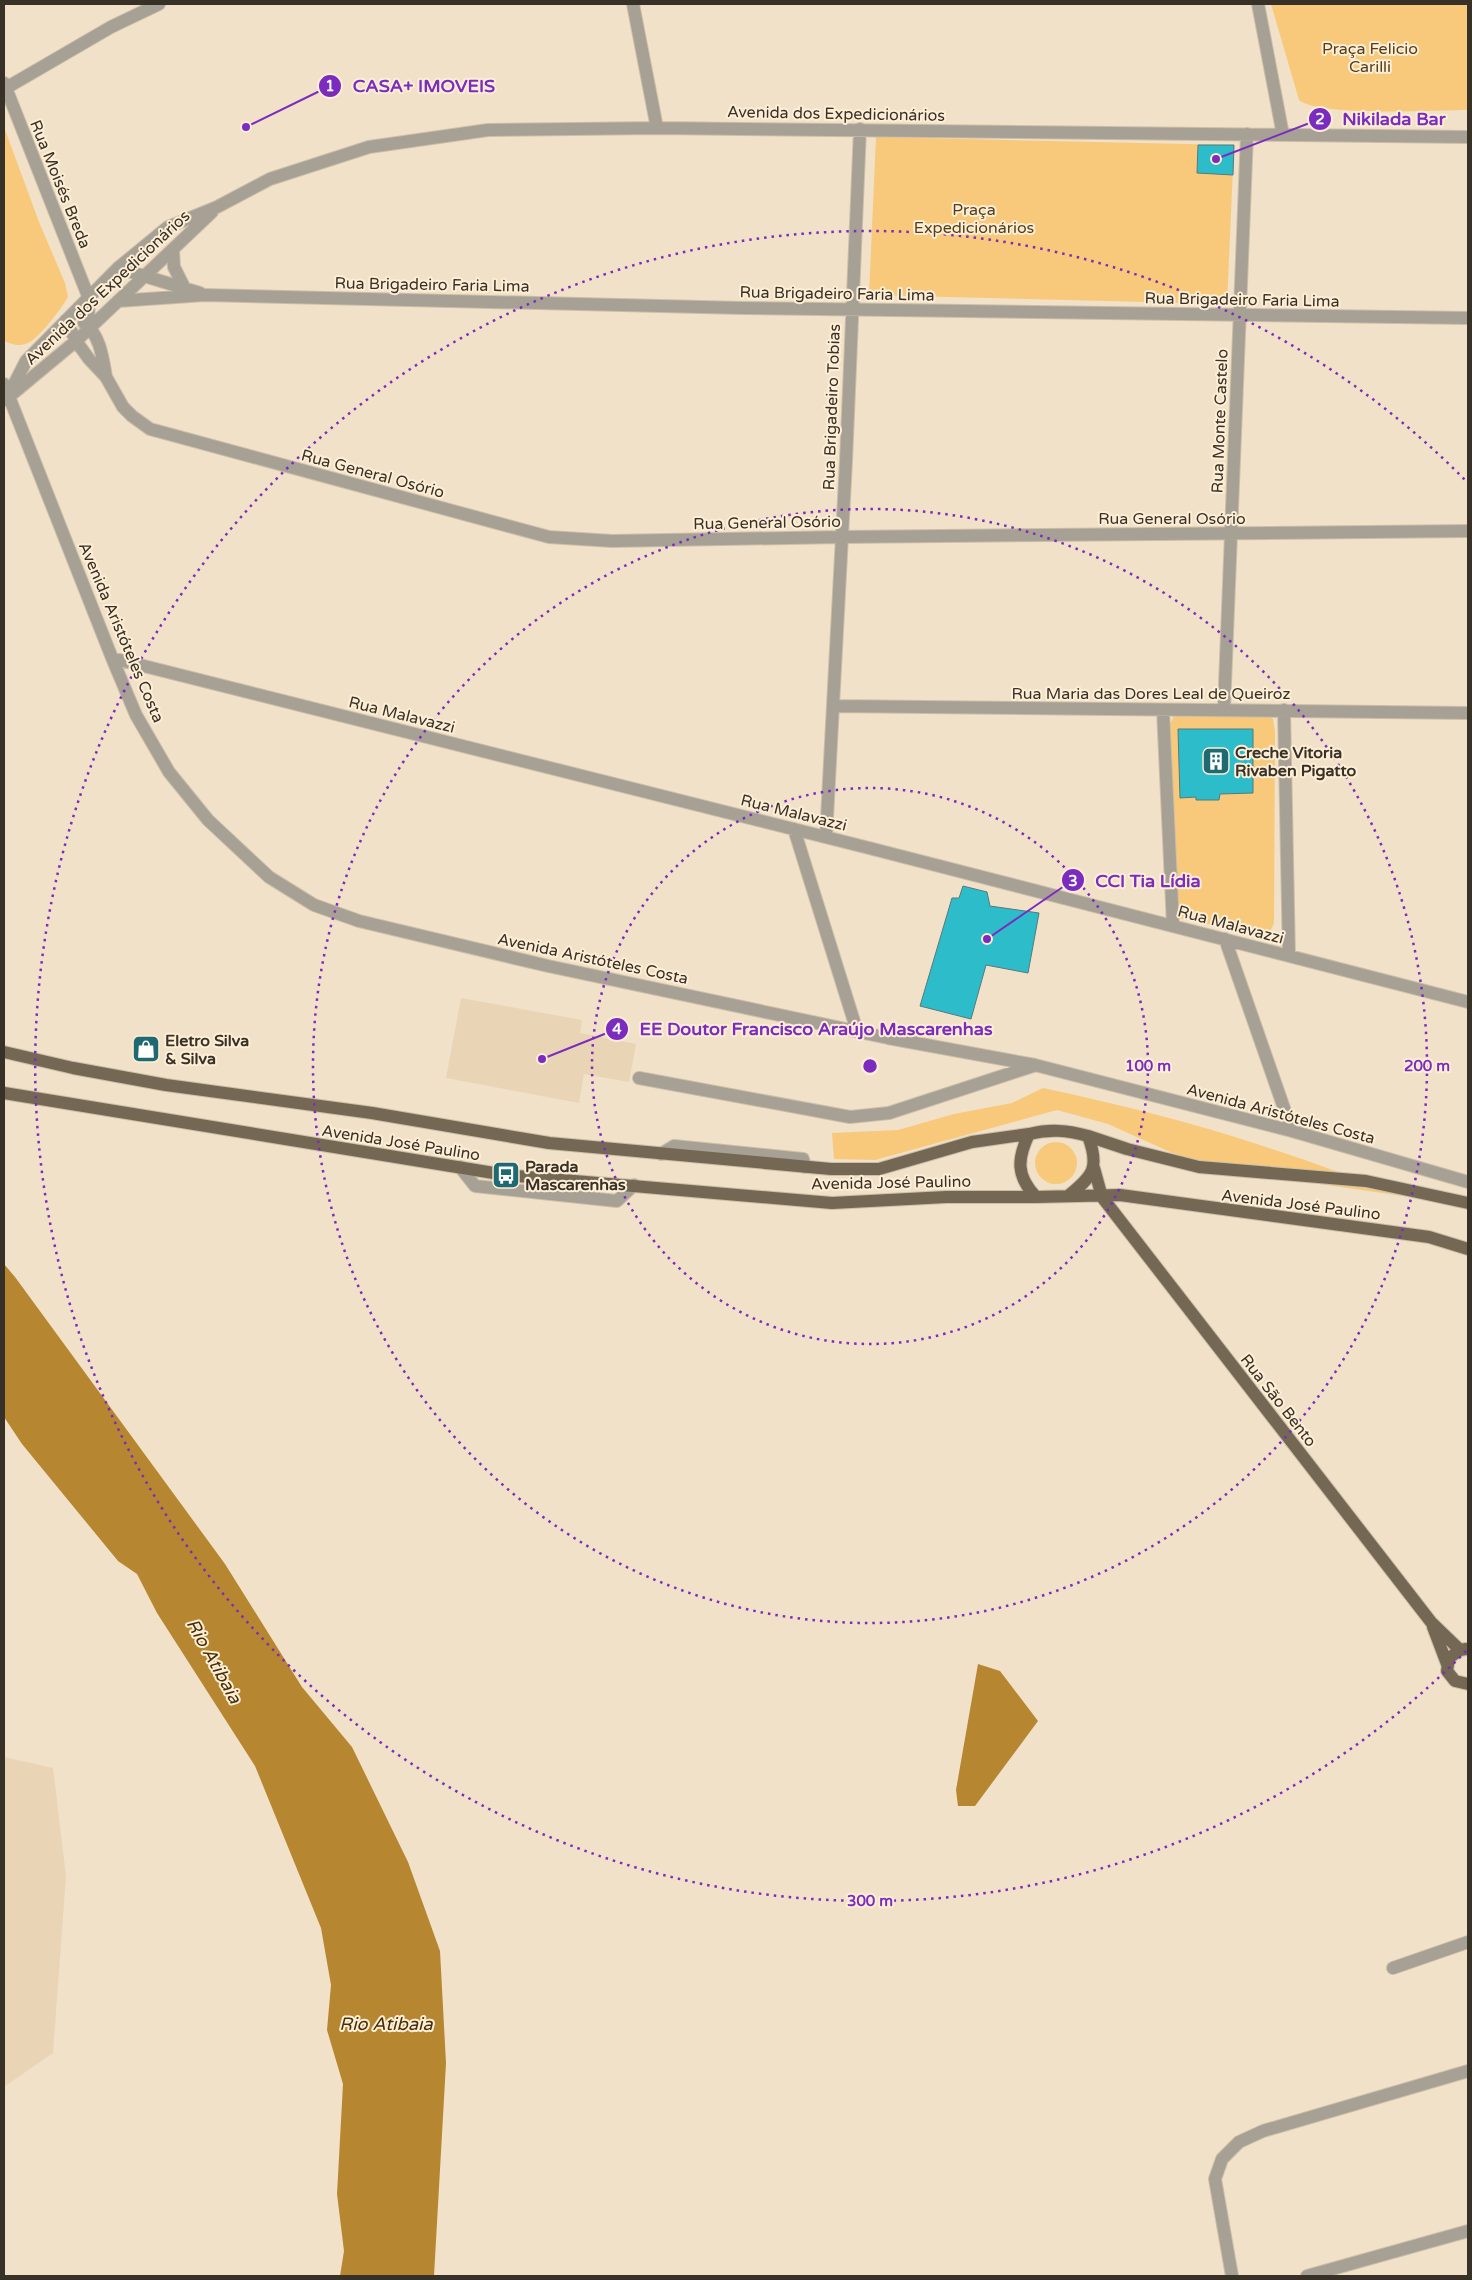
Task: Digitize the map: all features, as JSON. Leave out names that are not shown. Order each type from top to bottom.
[{"type":"main road","name":"Avenida José Paulino","points":[[4,1052],[73,1068],[166,1085],[372,1113],[549,1143],[831,1170],[879,1169],[972,1142],[1029,1134]]},
{"type":"main road","name":"Avenida José Paulino","points":[[4,1094],[506,1175],[832,1203],[946,1197],[1036,1197]]},
{"type":"main road","points":[[1094,1168],[1088,1180],[1068,1196],[1036,1197],[1027,1188],[1021,1176],[1022,1150],[1029,1134],[1046,1130],[1072,1131],[1088,1136],[1094,1152],[1094,1168],[1102,1197]]},
{"type":"main road","name":"Avenida José Paulino","points":[[1088,1136],[1127,1149],[1199,1167],[1366,1181],[1468,1203]]},
{"type":"main road","name":"Avenida José Paulino","points":[[1068,1196],[1102,1197],[1120,1195],[1429,1237],[1468,1249]]},
{"type":"main road","name":"Rua São Bento","points":[[1102,1197],[1431,1622],[1464,1650]]},
{"type":"main road","name":"Rua São Bento","points":[[1431,1622],[1450,1677],[1462,1684],[1468,1684]]},
{"type":"main road","points":[[1447,1664],[1450,1658],[1464,1650]]},
{"type":"street","points":[[5,86],[111,27],[159,4]]},
{"type":"street","points":[[633,4],[657,128]]},
{"type":"street","points":[[1258,4],[1283,134]]},
{"type":"street","name":"Rua Moisés Breda","points":[[5,86],[88,296],[90,327]]},
{"type":"street","name":"Avenida dos Expedicionários","points":[[6,400],[26,361],[88,296],[118,268],[168,227],[218,207],[270,179],[368,147],[488,130],[657,128],[1468,137]]},
{"type":"street","name":"Rua Brigadeiro Tobias","points":[[826,837],[860,129]]},
{"type":"street","name":"Rua Monte Castelo","points":[[1224,709],[1247,134]]},
{"type":"street","name":"Avenida dos Expedicionários","points":[[6,400],[76,341],[218,207]]},
{"type":"street","points":[[173,250],[174,267],[184,287]]},
{"type":"street","name":"Rua Brigadeiro Faria Lima","points":[[118,268],[146,275],[205,295]]},
{"type":"street","name":"Rua Brigadeiro Faria Lima","points":[[118,301],[205,295],[851,310],[1468,318]]},
{"type":"street","points":[[69,317],[90,327]]},
{"type":"street","name":"Rua General Osório","points":[[69,317],[76,341],[89,360],[106,377],[123,406],[132,416],[150,429],[548,537],[612,541],[1468,531]]},
{"type":"street","name":"Rua General Osório","points":[[90,327],[103,357],[106,377]]},
{"type":"street","name":"Avenida Aristóteles Costa","points":[[4,384],[6,400],[112,658],[136,714],[169,772],[208,820],[269,877],[314,905],[359,921],[548,966],[857,1031],[1034,1065],[1292,1131],[1468,1182]]},
{"type":"street","name":"Rua Malavazzi","points":[[112,658],[826,837],[1468,1002]]},
{"type":"street","name":"Rua Maria das Dores Leal de Queiroz","points":[[833,706],[1468,713]]},
{"type":"street","points":[[1163,710],[1172,925]]},
{"type":"street","points":[[1284,710],[1289,956]]},
{"type":"street","points":[[794,829],[857,1031]]},
{"type":"street","points":[[1225,939],[1292,1131]]},
{"type":"street","points":[[639,1078],[850,1117],[889,1113],[1034,1065]]},
{"type":"street","points":[[1393,1968],[1468,1942]]},
{"type":"street","points":[[1232,2276],[1215,2179],[1222,2159],[1239,2142],[1263,2131],[1468,2071]]},
{"type":"street","points":[[1307,2276],[1468,2231]]},
{"type":"shaded area","points":[[461,998],[582,1020],[580,1033],[636,1044],[629,1082],[584,1074],[579,1103],[446,1078]]},
{"type":"shaded area","points":[[4,1757],[53,1768],[66,1876],[53,2053],[4,2087]]},
{"type":"green space","name":"Praça Felicio Carilli","points":[[1271,4],[1468,4],[1468,110],[1353,111],[1329,109],[1299,100]]},
{"type":"green space","points":[[4,127],[39,222],[65,283],[68,297],[40,333],[27,344],[20,345],[4,341]]},
{"type":"green space","name":"Praça Expedicionários","points":[[876,137],[1234,145],[1227,304],[869,295]]},
{"type":"green space","points":[[1174,716],[1269,716],[1273,719],[1275,731],[1274,923],[1270,932],[1255,934],[1179,918],[1176,913],[1170,724]]},
{"type":"green space","points":[[1043,1088],[1126,1107],[1236,1137],[1403,1196],[1230,1171],[1170,1152],[1108,1124],[1057,1110],[875,1160],[834,1159],[832,1133],[898,1130],[954,1114],[1012,1103]]},
{"type":"green space","points":[[1060,1142],[1068,1145],[1074,1151],[1077,1163],[1074,1175],[1068,1181],[1052,1184],[1044,1181],[1038,1175],[1035,1159],[1038,1151],[1044,1145]]},
{"type":"water","name":"Rio Atibaia","points":[[4,1264],[225,1564],[302,1687],[352,1747],[408,1862],[440,1951],[446,2063],[434,2276],[340,2276],[344,2251],[337,2194],[343,2084],[327,2030],[331,1985],[321,1928],[255,1766],[157,1613],[137,1574],[118,1561],[22,1444],[4,1417]]},
{"type":"water","points":[[978,1664],[1000,1671],[1038,1721],[975,1806],[958,1806],[956,1790]]},
{"type":"building","points":[[1198,145],[1234,145],[1233,175],[1197,173]]},
{"type":"building","name":"Creche Vitoria Rivaben Pigatto","points":[[1178,729],[1253,729],[1253,793],[1220,794],[1219,800],[1196,800],[1196,797],[1180,798]]},
{"type":"building","points":[[963,886],[987,892],[990,906],[1039,913],[1028,973],[986,965],[971,1019],[920,1006],[952,898],[959,898]]},
{"type":"place","name":"CASA+ IMOVEIS","points":[[246,127]]},
{"type":"place","name":"Nikilada Bar","points":[[1216,159]]},
{"type":"place","name":"Creche Vitoria Rivaben Pigatto","points":[[1216,761]]},
{"type":"place","name":"CCI Tia Lídia","points":[[987,939]]},
{"type":"place","name":"Eletro Silva & Silva","points":[[146,1049]]},
{"type":"place","name":"EE Doutor Francisco Araújo Mascarenhas","points":[[542,1059]]},
{"type":"place","name":"Parada Mascarenhas","points":[[506,1175]]}]
